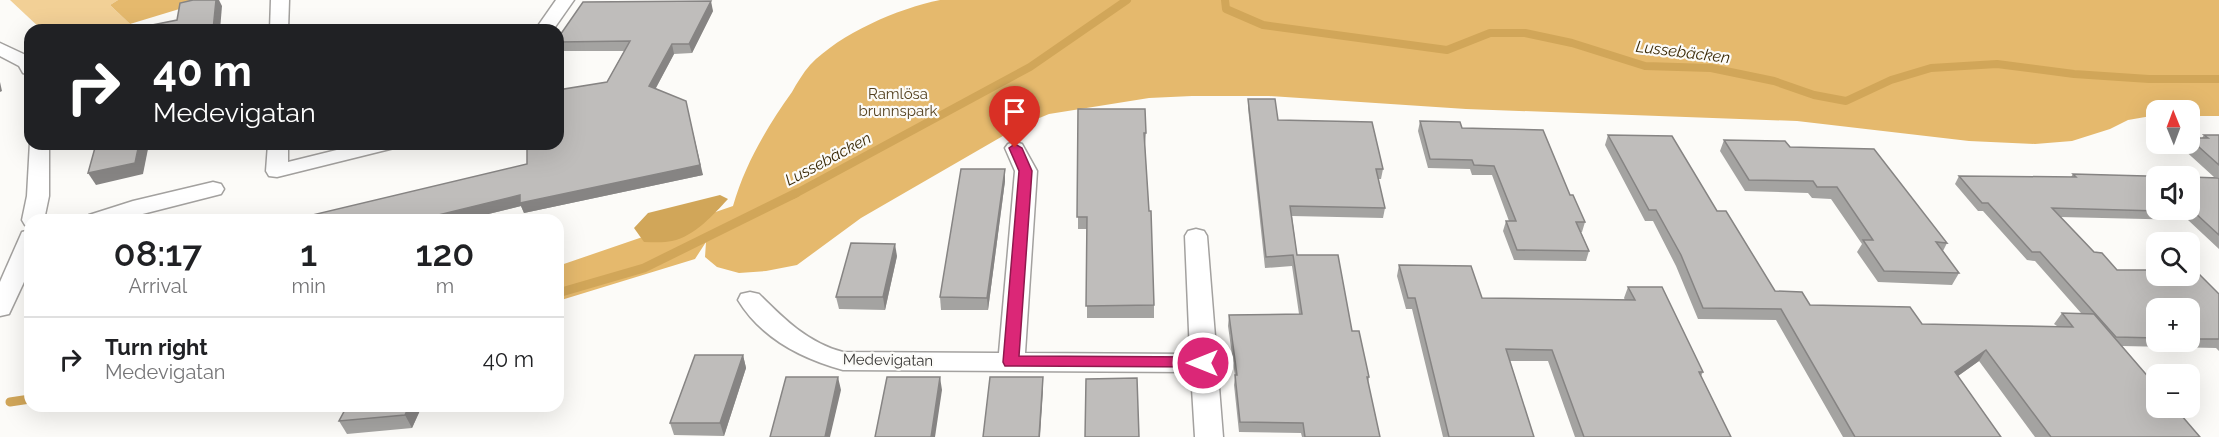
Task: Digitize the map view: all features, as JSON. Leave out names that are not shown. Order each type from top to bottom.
[{"type":"street","points":[[279,24],[280,0]]},
{"type":"street","points":[[548,24],[565,0]]},
{"type":"street","points":[[0,49],[24,61]]},
{"type":"street","points":[[1011,362],[1026,171],[1015,148]]},
{"type":"street","points":[[34,214],[38,196],[39,150]]},
{"type":"street","points":[[278,150],[277,171],[363,150]]},
{"type":"street","points":[[116,214],[213,189]]},
{"type":"street","points":[[1196,236],[1209,437]]},
{"type":"street","points":[[0,308],[24,257]]},
{"type":"street","name":"Medevigatan","points":[[750,300],[777,328],[804,349],[843,361],[1203,363]]},
{"type":"shaded area","points":[[10,0],[118,0],[110,5],[130,24],[36,24]]},
{"type":"shaded area","points":[[720,195],[728,199],[703,224],[688,235],[672,241],[644,242],[634,228],[648,213]]},
{"type":"green space","points":[[118,0],[209,0],[130,24],[110,5]]},
{"type":"green space","name":"Ramlösa brunnspark","points":[[940,0],[2219,0],[2219,116],[2200,116],[2200,100],[2146,100],[2146,117],[2128,120],[2110,129],[2072,141],[2035,144],[1969,141],[1797,121],[1466,109],[1269,96],[1149,98],[1049,114],[1020,126],[861,218],[797,265],[739,273],[717,267],[705,257],[706,242],[695,259],[564,299],[564,264],[733,206],[758,146],[810,65],[823,53],[853,33],[906,9]]},
{"type":"building","points":[[193,0],[216,0],[214,24],[157,24],[177,20],[180,3]]},
{"type":"building","points":[[711,1],[689,44],[672,44],[649,86],[686,101],[700,165],[520,203],[520,195],[442,214],[316,214],[527,164],[527,150],[564,150],[564,89],[607,82],[630,41],[564,42],[564,29],[583,2]]},
{"type":"building","points":[[1248,99],[1275,99],[1278,120],[1372,122],[1383,169],[1376,169],[1385,208],[1290,206],[1297,255],[1338,255],[1352,331],[1359,331],[1380,437],[1305,437],[1303,423],[1240,422],[1235,375],[1237,375],[1229,315],[1302,314],[1293,255],[1266,257]]},
{"type":"building","points":[[1078,109],[1145,109],[1146,133],[1144,133],[1149,211],[1151,211],[1154,305],[1086,306],[1087,217],[1077,217]]},
{"type":"building","points":[[1420,121],[1460,122],[1462,128],[1543,130],[1570,195],[1573,195],[1585,222],[1576,222],[1589,251],[1517,250],[1506,221],[1516,221],[1494,166],[1474,165],[1472,160],[1430,159]]},
{"type":"building","points":[[1608,135],[1672,136],[1717,211],[1726,211],[1775,291],[1802,292],[1810,305],[1910,307],[1922,324],[2073,327],[2062,313],[2094,314],[2146,374],[2146,418],[2184,418],[2200,437],[2051,437],[1986,350],[1955,372],[2001,437],[1855,437],[1781,309],[1703,308],[1681,255],[1656,210],[1649,210]]},
{"type":"building","points":[[2204,135],[2219,135],[2219,165],[2200,148],[2200,138],[2208,138]]},
{"type":"building","points":[[1724,140],[1785,141],[1790,147],[1874,149],[1947,243],[1936,242],[1959,273],[1884,271],[1863,240],[1873,240],[1837,187],[1817,187],[1813,181],[1749,180]]},
{"type":"building","points":[[94,150],[138,150],[135,163],[88,173]]},
{"type":"building","points":[[961,169],[1005,169],[987,298],[940,297]]},
{"type":"building","points":[[2073,174],[2146,176],[2146,211],[2052,208],[2094,252],[2102,253],[2117,270],[2146,270],[2146,286],[2200,286],[2200,275],[2219,294],[2219,339],[2200,339],[2200,298],[2146,298],[2146,338],[2116,337],[2040,252],[2032,252],[1988,203],[1982,203],[1959,176],[2076,177]]},
{"type":"building","points":[[2200,177],[2219,178],[2219,235],[2200,218]]},
{"type":"building","points":[[851,243],[895,244],[883,297],[836,297]]},
{"type":"building","points":[[1399,265],[1471,266],[1482,298],[1635,300],[1628,287],[1662,287],[1703,372],[1699,372],[1731,437],[1584,437],[1552,350],[1506,349],[1534,437],[1449,437],[1415,298],[1408,298]]},
{"type":"building","points":[[695,355],[743,355],[720,423],[670,423]]},
{"type":"building","points":[[786,377],[838,377],[825,437],[770,437]]},
{"type":"building","points":[[887,377],[940,377],[931,437],[875,437]]},
{"type":"building","points":[[990,377],[1043,377],[1039,437],[983,437]]},
{"type":"building","points":[[1137,378],[1139,437],[1085,437],[1086,379]]},
{"type":"building","points":[[344,412],[406,412],[405,415],[339,421]]},
{"type":"waterway","name":"Lussebäcken","points":[[793,195],[1030,67],[1127,0]]},
{"type":"waterway","name":"Lussebäcken","points":[[1225,0],[1226,9],[1263,25],[1447,50],[1490,33],[1525,33],[1572,43],[1645,66],[1711,68],[1774,81],[1814,95],[1846,101],[1891,80],[1931,68],[1997,64],[2074,74],[2149,79],[2219,79]]},
{"type":"waterway","name":"Lussebäcken","points":[[564,291],[644,268],[796,193]]},
{"type":"waterway","name":"Lussebäcken","points":[[10,402],[24,400]]},
{"type":"route","points":[[1015,148],[1026,171],[1011,362],[1203,363]]}]
